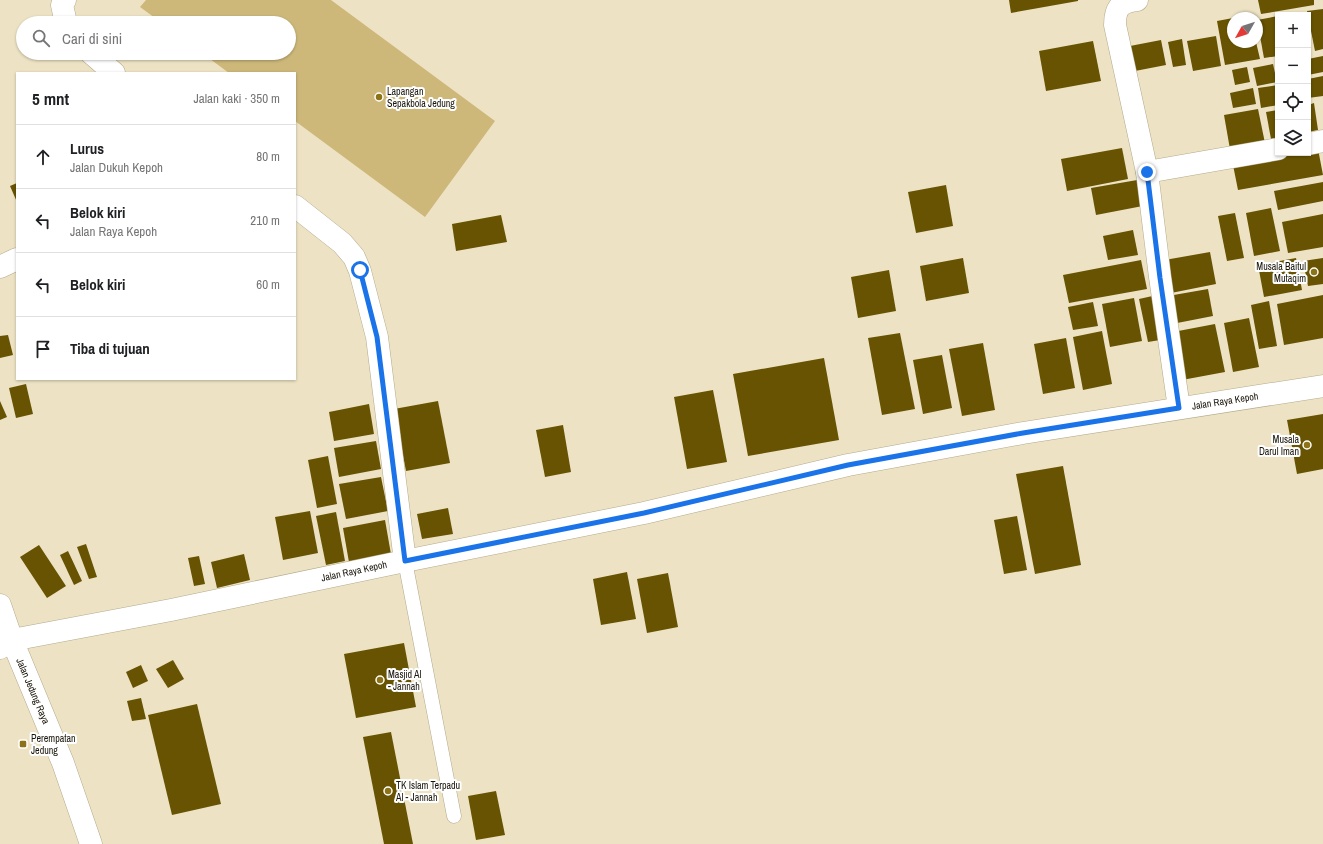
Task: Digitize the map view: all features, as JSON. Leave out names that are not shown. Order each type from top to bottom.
[{"type":"street","points":[[65,0],[62,4],[65,16]]},
{"type":"street","points":[[1137,0],[1122,4],[1115,14],[1115,25],[1147,172],[1160,278],[1179,408]]},
{"type":"street","points":[[99,60],[113,72]]},
{"type":"street","points":[[1311,143],[1323,141]]},
{"type":"street","points":[[1147,172],[1275,150]]},
{"type":"street","points":[[296,207],[342,243],[354,257],[360,270],[377,337],[405,561]]},
{"type":"street","points":[[0,267],[16,259]]},
{"type":"street","name":"Jalan Raya Kepoh","points":[[6,644],[644,513],[848,465],[1023,433],[1323,386]]},
{"type":"street","name":"Jalan Jedung Raya","points":[[0,605],[6,644],[63,763],[92,844]]},
{"type":"lane","points":[[405,561],[454,816]]},
{"type":"shaded area","name":"Lapangan Sepakbola Jedung","points":[[146,0],[331,0],[495,121],[425,217],[296,122],[296,72],[228,72],[211,60],[296,60],[296,16],[152,16],[140,7]]},
{"type":"building","points":[[1009,0],[1078,0],[1078,1],[1011,13]]},
{"type":"building","points":[[1258,0],[1314,0],[1314,5],[1263,14],[1263,12],[1261,12]]},
{"type":"building","points":[[1323,9],[1323,49],[1315,51],[1311,31],[1311,12],[1307,11]]},
{"type":"building","points":[[1275,17],[1275,56],[1264,58],[1262,48],[1263,19]]},
{"type":"building","points":[[1227,19],[1227,48],[1257,48],[1260,59],[1225,65],[1217,21]]},
{"type":"building","points":[[1216,36],[1221,66],[1193,71],[1187,41]]},
{"type":"building","points":[[1182,39],[1186,65],[1173,67],[1168,42]]},
{"type":"building","points":[[1161,40],[1166,65],[1135,71],[1130,46]]},
{"type":"building","points":[[1093,41],[1101,81],[1046,91],[1039,51]]},
{"type":"building","points":[[1323,56],[1323,72],[1311,74],[1311,58]]},
{"type":"building","points":[[1273,64],[1275,82],[1257,86],[1253,68]]},
{"type":"building","points":[[1247,67],[1250,82],[1235,85],[1232,70]]},
{"type":"building","points":[[1323,76],[1323,96],[1311,98],[1311,78]]},
{"type":"building","points":[[1275,85],[1275,106],[1261,108],[1258,88]]},
{"type":"building","points":[[1253,88],[1256,104],[1233,108],[1230,93]]},
{"type":"building","points":[[1314,103],[1318,130],[1311,131],[1311,120],[1311,104]]},
{"type":"building","points":[[1258,109],[1266,148],[1231,155],[1224,115]]},
{"type":"building","points":[[1275,110],[1275,138],[1271,139],[1266,112]]},
{"type":"building","points":[[1122,148],[1128,179],[1067,191],[1061,159]]},
{"type":"building","points":[[1318,149],[1323,175],[1238,190],[1233,165],[1282,156],[1311,156],[1311,152]]},
{"type":"building","points":[[1143,179],[1148,205],[1096,215],[1091,188]]},
{"type":"building","points":[[1323,182],[1323,201],[1278,210],[1274,191]]},
{"type":"building","points":[[16,183],[16,200],[10,186]]},
{"type":"building","points":[[946,185],[953,226],[916,233],[908,192]]},
{"type":"building","points":[[1271,208],[1280,251],[1254,256],[1246,213]]},
{"type":"building","points":[[1235,213],[1244,258],[1227,261],[1218,216]]},
{"type":"building","points":[[1323,214],[1323,247],[1288,253],[1282,222]]},
{"type":"building","points":[[501,215],[507,242],[456,251],[452,224]]},
{"type":"building","points":[[1133,230],[1138,255],[1108,260],[1103,236]]},
{"type":"building","points":[[1210,252],[1216,284],[1166,294],[1159,261]]},
{"type":"building","points":[[963,258],[969,293],[926,301],[920,266]]},
{"type":"building","points":[[1296,258],[1302,290],[1264,297],[1258,265]]},
{"type":"building","name":"Musala Baitul Mutaqim","points":[[1323,258],[1323,284],[1308,286],[1303,261]]},
{"type":"building","points":[[1141,260],[1147,289],[1069,303],[1063,275]]},
{"type":"building","points":[[889,270],[896,311],[858,318],[851,277]]},
{"type":"building","points":[[1208,289],[1213,316],[1172,324],[1168,296]]},
{"type":"building","points":[[1157,295],[1166,339],[1148,342],[1139,299]]},
{"type":"building","points":[[1323,295],[1323,338],[1284,345],[1277,304]]},
{"type":"building","points":[[1134,298],[1142,341],[1110,347],[1102,304]]},
{"type":"building","points":[[1269,301],[1277,346],[1259,349],[1251,305]]},
{"type":"building","points":[[1093,302],[1098,326],[1073,330],[1068,307]]},
{"type":"building","points":[[1249,318],[1259,367],[1233,372],[1224,323]]},
{"type":"building","points":[[1215,324],[1225,372],[1182,380],[1173,332]]},
{"type":"building","points":[[1102,331],[1112,384],[1083,390],[1073,337]]},
{"type":"building","points":[[900,333],[915,409],[882,415],[868,338]]},
{"type":"building","points":[[8,335],[13,355],[0,358],[0,336]]},
{"type":"building","points":[[1066,338],[1075,388],[1043,394],[1034,344]]},
{"type":"building","points":[[983,343],[995,410],[962,416],[949,349]]},
{"type":"building","points":[[942,355],[952,408],[923,414],[913,360]]},
{"type":"building","points":[[824,358],[839,440],[748,456],[733,374]]},
{"type":"building","points":[[26,384],[33,414],[16,418],[9,388]]},
{"type":"building","points":[[713,390],[727,462],[687,469],[674,397]]},
{"type":"building","points":[[0,401],[7,417],[0,420]]},
{"type":"building","points":[[438,401],[450,463],[406,471],[394,409]]},
{"type":"building","points":[[369,404],[374,434],[334,441],[329,412]]},
{"type":"building","name":"Musala Darul Iman","points":[[1323,414],[1323,469],[1297,474],[1287,420]]},
{"type":"building","points":[[563,425],[571,472],[545,477],[536,430]]},
{"type":"building","points":[[376,441],[381,469],[339,477],[334,448]]},
{"type":"building","points":[[328,456],[337,504],[317,508],[308,460]]},
{"type":"building","points":[[1063,466],[1081,565],[1035,574],[1016,474]]},
{"type":"building","points":[[381,477],[388,511],[346,519],[339,484]]},
{"type":"building","points":[[448,508],[453,534],[422,539],[417,514]]},
{"type":"building","points":[[310,511],[318,553],[283,560],[275,517]]},
{"type":"building","points":[[336,512],[345,561],[326,565],[316,516]]},
{"type":"building","points":[[1017,516],[1027,570],[1004,574],[994,520]]},
{"type":"building","points":[[385,520],[392,560],[350,568],[343,528]]},
{"type":"building","points":[[86,544],[97,577],[89,579],[77,547]]},
{"type":"building","points":[[39,545],[66,586],[47,598],[20,557]]},
{"type":"building","points":[[68,551],[82,581],[74,585],[60,555]]},
{"type":"building","points":[[244,554],[250,580],[217,588],[211,562]]},
{"type":"building","points":[[199,556],[205,584],[194,586],[188,558]]},
{"type":"building","points":[[627,572],[636,619],[601,625],[593,579]]},
{"type":"building","points":[[668,573],[678,627],[647,633],[637,579]]},
{"type":"building","name":"Masjid Al - Jannah","points":[[404,643],[416,707],[356,718],[344,654]]},
{"type":"building","points":[[173,660],[184,679],[168,688],[156,669]]},
{"type":"building","points":[[141,665],[148,681],[133,688],[126,672]]},
{"type":"building","points":[[141,698],[146,719],[132,721],[127,701]]},
{"type":"building","points":[[197,704],[221,804],[172,815],[148,715]]},
{"type":"building","name":"TK Islam Terpadu Al - Jannah","points":[[391,732],[413,844],[384,844],[363,737]]},
{"type":"building","points":[[496,791],[505,835],[476,840],[468,796]]},
{"type":"place","name":"Lapangan Sepakbola Jedung","points":[[379,97]]},
{"type":"place","name":"Musala Baitul Mutaqim","points":[[1314,272]]},
{"type":"place","name":"Musala Darul Iman","points":[[1307,445]]},
{"type":"place","name":"Masjid Al - Jannah","points":[[380,680]]},
{"type":"place","name":"Perempatan Jedung","points":[[23,744]]},
{"type":"place","name":"TK Islam Terpadu Al - Jannah","points":[[388,791]]},
{"type":"route","points":[[360,270],[377,337],[405,561],[644,513],[848,465],[1023,433],[1179,408],[1160,278],[1147,172]]}]
